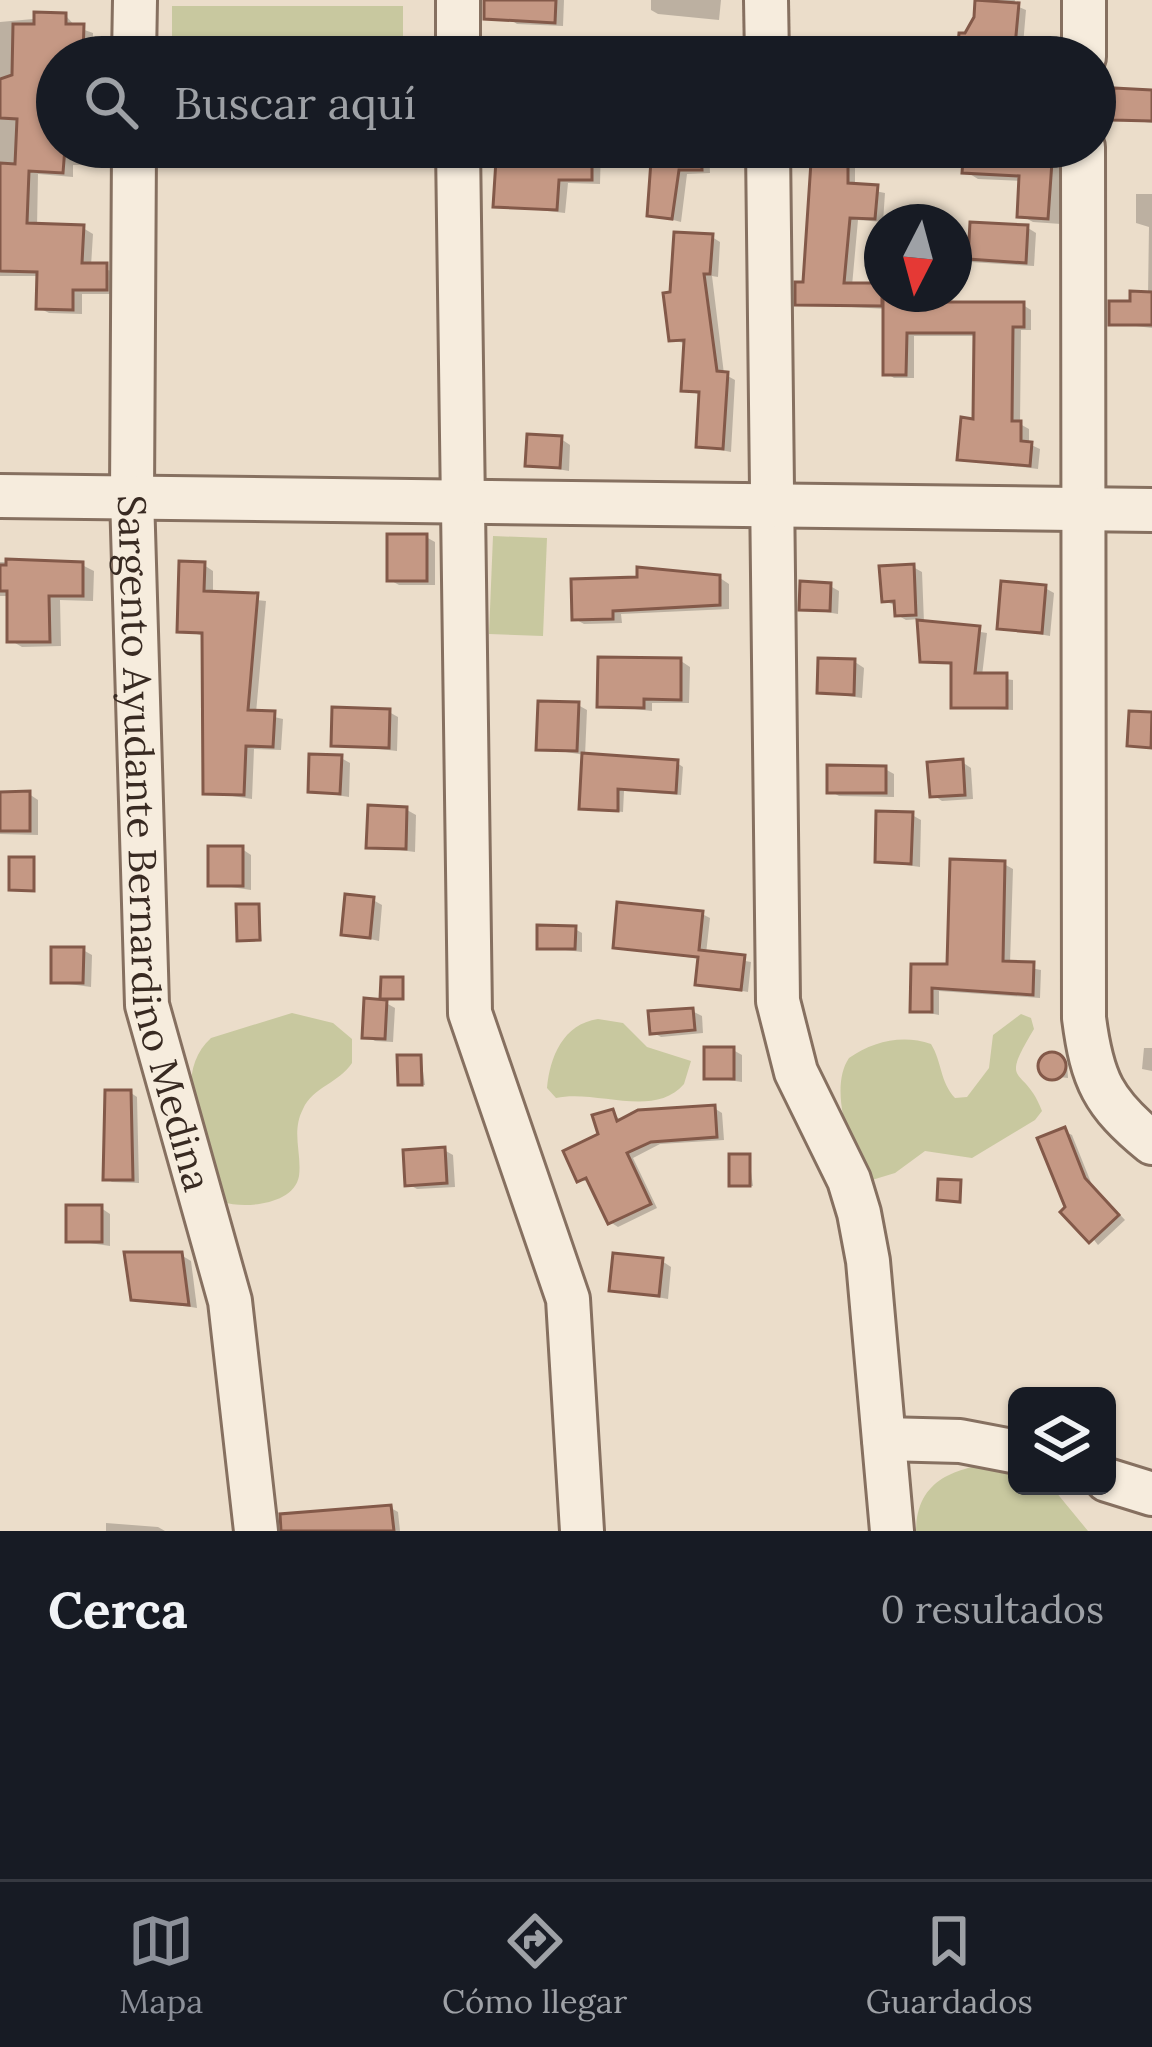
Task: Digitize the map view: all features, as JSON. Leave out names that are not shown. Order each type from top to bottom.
[{"type":"street","points":[[134,36],[135,0]]},
{"type":"street","points":[[458,0],[458,36]]},
{"type":"street","points":[[766,0],[766,36]]},
{"type":"street","points":[[1084,0],[1084,36]]},
{"type":"street","name":"Sargento Ayudante Bernardino Medina","points":[[134,168],[132,496],[147,1005],[230,1300],[256,1531]]},
{"type":"street","points":[[458,168],[459,498],[470,1013],[568,1300],[582,1531]]},
{"type":"street","points":[[768,168],[778,1001],[796,1072],[849,1180],[859,1213],[868,1261],[892,1531]]},
{"type":"street","points":[[1083,168],[1084,1018],[1090,1072],[1119,1116],[1152,1143]]},
{"type":"street","points":[[0,496],[1152,510]]},
{"type":"street","points":[[884,1439],[960,1441],[1008,1449]]},
{"type":"street","points":[[1116,1483],[1152,1494]]},
{"type":"green space","points":[[172,6],[403,6],[403,36],[172,36]]},
{"type":"green space","points":[[493,536],[547,538],[543,636],[489,634]]},
{"type":"green space","points":[[292,1013],[333,1023],[352,1039],[352,1063],[303,1109],[295,1186],[267,1202],[223,1202],[194,1118],[192,1074],[198,1054],[211,1038]]},
{"type":"green space","points":[[1021,1014],[1031,1018],[1034,1029],[1016,1069],[1042,1111],[1035,1120],[972,1158],[925,1151],[895,1173],[872,1180],[844,1121],[841,1086],[849,1058],[888,1041],[931,1044],[950,1092],[955,1098],[967,1097],[989,1068],[993,1035]]},
{"type":"green space","points":[[598,1019],[623,1023],[647,1047],[691,1061],[684,1084],[657,1100],[556,1098],[547,1088],[560,1044],[576,1028]]},
{"type":"green space","points":[[1008,1461],[1008,1495],[1058,1495],[1088,1531],[916,1531],[918,1512],[932,1487],[971,1467]]},
{"type":"building","points":[[484,0],[556,0],[555,23],[484,19]]},
{"type":"building","points":[[975,0],[1019,3],[1016,36],[959,36],[974,17]]},
{"type":"building","points":[[34,12],[66,13],[66,24],[84,24],[84,36],[36,36],[36,168],[63,168],[63,173],[29,171],[27,223],[84,225],[82,263],[107,263],[107,290],[73,290],[73,310],[36,309],[37,272],[0,271],[0,163],[15,164],[17,119],[0,118],[0,79],[12,75],[13,24],[34,24]]},
{"type":"building","points":[[1116,88],[1152,90],[1152,121],[1116,120]]},
{"type":"building","points":[[495,168],[592,168],[592,180],[559,180],[557,210],[493,207]]},
{"type":"building","points":[[650,168],[702,168],[679,170],[672,219],[647,216]]},
{"type":"building","points":[[811,168],[848,168],[848,183],[878,185],[876,204],[864,204],[864,219],[850,218],[844,283],[864,283],[864,306],[795,305],[795,282],[803,282]]},
{"type":"building","points":[[962,168],[1052,168],[1048,219],[1017,217],[1019,176],[962,173]]},
{"type":"building","points":[[972,222],[1028,225],[1026,263],[972,259]]},
{"type":"building","points":[[674,232],[713,234],[710,274],[704,274],[717,371],[728,372],[723,449],[696,447],[699,392],[681,391],[684,340],[669,341],[663,293],[670,292]]},
{"type":"building","points":[[1130,291],[1152,292],[1152,325],[1109,325],[1109,301],[1130,301]]},
{"type":"building","points":[[972,302],[1024,302],[1024,327],[1013,327],[1012,421],[1021,421],[1021,441],[1032,442],[1030,466],[957,460],[961,417],[973,419],[974,333],[907,333],[906,375],[883,375],[883,312],[972,312]]},
{"type":"building","points":[[527,434],[562,436],[560,468],[525,466]]},
{"type":"building","points":[[387,534],[427,534],[427,581],[387,581]]},
{"type":"building","points":[[6,559],[83,562],[83,596],[49,596],[50,642],[7,642],[7,591],[0,591],[0,565],[6,565]]},
{"type":"building","points":[[179,561],[205,562],[204,591],[258,593],[248,710],[275,711],[273,747],[246,746],[244,795],[203,794],[202,633],[177,632]]},
{"type":"building","points":[[914,564],[916,615],[895,616],[894,601],[882,602],[879,566]]},
{"type":"building","points":[[637,567],[720,575],[720,605],[613,611],[613,619],[572,620],[571,579],[637,577]]},
{"type":"building","points":[[800,581],[831,583],[830,611],[799,610]]},
{"type":"building","points":[[1001,581],[1046,585],[1042,633],[997,629]]},
{"type":"building","points":[[917,620],[980,626],[975,673],[1007,673],[1007,708],[951,708],[951,663],[920,662]]},
{"type":"building","points":[[598,657],[681,658],[681,700],[644,699],[644,708],[597,707]]},
{"type":"building","points":[[818,658],[855,659],[854,695],[817,693]]},
{"type":"building","points":[[538,701],[579,702],[577,751],[536,750]]},
{"type":"building","points":[[332,707],[390,709],[389,748],[331,746]]},
{"type":"building","points":[[1129,711],[1152,712],[1151,748],[1127,746]]},
{"type":"building","points":[[582,753],[678,760],[676,793],[618,789],[618,811],[579,809]]},
{"type":"building","points":[[309,754],[342,755],[340,794],[308,792]]},
{"type":"building","points":[[963,759],[965,795],[930,797],[927,762]]},
{"type":"building","points":[[827,765],[886,766],[886,793],[827,793]]},
{"type":"building","points":[[30,791],[30,831],[0,831],[0,792]]},
{"type":"building","points":[[368,805],[407,807],[406,849],[366,848]]},
{"type":"building","points":[[876,811],[913,812],[911,864],[875,862]]},
{"type":"building","points":[[208,846],[243,846],[243,886],[208,886]]},
{"type":"building","points":[[9,857],[34,857],[34,891],[9,890]]},
{"type":"building","points":[[950,859],[1005,861],[1003,961],[1034,962],[1033,995],[932,988],[932,1012],[910,1012],[911,964],[947,964]]},
{"type":"building","points":[[345,894],[374,897],[370,938],[341,935]]},
{"type":"building","points":[[617,902],[703,911],[699,950],[745,955],[741,990],[695,985],[698,957],[613,948]]},
{"type":"building","points":[[236,904],[259,904],[260,940],[237,941]]},
{"type":"building","points":[[537,925],[576,926],[575,949],[537,949]]},
{"type":"building","points":[[51,947],[84,947],[83,983],[51,983]]},
{"type":"building","points":[[381,977],[403,977],[403,999],[380,999]]},
{"type":"building","points":[[364,998],[387,1000],[385,1039],[362,1038]]},
{"type":"building","points":[[693,1008],[695,1030],[650,1034],[648,1011]]},
{"type":"building","points":[[704,1047],[734,1047],[734,1079],[704,1079]]},
{"type":"building","points":[[1052,1052],[1062,1056],[1066,1066],[1062,1076],[1052,1080],[1042,1076],[1038,1066],[1042,1056]]},
{"type":"building","points":[[397,1055],[421,1055],[422,1085],[398,1085]]},
{"type":"building","points":[[105,1090],[131,1090],[133,1180],[103,1180]]},
{"type":"building","points":[[715,1105],[717,1137],[651,1142],[627,1153],[651,1204],[608,1224],[586,1178],[577,1182],[563,1151],[598,1134],[592,1115],[613,1109],[617,1121],[638,1110]]},
{"type":"building","points":[[1065,1127],[1085,1178],[1119,1215],[1089,1243],[1060,1212],[1065,1207],[1037,1138]]},
{"type":"building","points":[[445,1147],[447,1183],[405,1186],[403,1150]]},
{"type":"building","points":[[729,1154],[750,1154],[750,1186],[729,1186]]},
{"type":"building","points":[[938,1179],[961,1180],[960,1202],[937,1200]]},
{"type":"building","points":[[66,1205],[102,1205],[102,1242],[66,1242]]},
{"type":"building","points":[[124,1252],[182,1252],[189,1305],[131,1300]]},
{"type":"building","points":[[613,1253],[663,1258],[659,1296],[609,1291]]},
{"type":"building","points":[[391,1505],[394,1531],[281,1531],[280,1514]]}]
